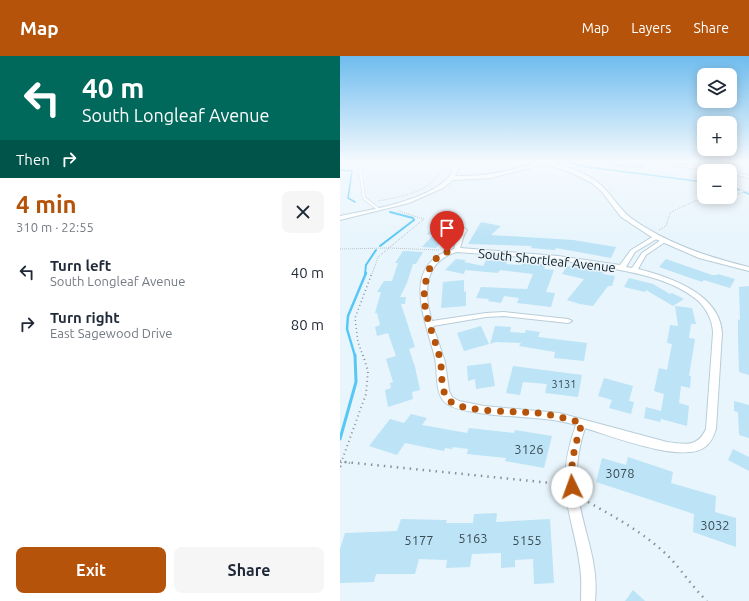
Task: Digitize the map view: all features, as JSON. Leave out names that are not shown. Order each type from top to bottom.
[{"type":"street","points":[[340,218],[378,209],[425,195],[442,186]]},
{"type":"street","points":[[599,186],[626,218],[656,237],[710,259],[749,269]]},
{"type":"street","points":[[464,230],[457,250],[438,256],[429,268],[423,293],[424,310],[440,358],[444,392],[450,401],[464,408],[539,413],[582,423],[574,448],[570,468],[572,487],[588,569],[588,601]]},
{"type":"street","points":[[622,268],[633,251],[656,237]]},
{"type":"street","points":[[634,270],[644,254],[664,241]]},
{"type":"street","name":"South Shortleaf Avenue","points":[[457,250],[551,257],[634,270],[674,281],[702,299],[713,312],[717,331],[711,429],[705,442],[693,449],[671,448],[582,423]]},
{"type":"street","points":[[428,324],[486,315],[504,314],[568,321]]},
{"type":"lane","points":[[362,186],[364,198],[378,209]]},
{"type":"path","points":[[370,204],[417,190],[424,186]]},
{"type":"path","points":[[737,188],[744,191]]},
{"type":"path","points":[[737,194],[749,191]]},
{"type":"path","points":[[649,233],[666,226],[670,213],[697,201]]},
{"type":"path","points":[[340,467],[360,414],[368,381],[368,371],[358,342],[355,318],[375,262],[388,248],[424,219],[422,217],[393,210]]},
{"type":"path","points":[[340,249],[388,248],[440,250]]},
{"type":"path","points":[[341,461],[354,464],[473,477],[563,484]]},
{"type":"path","points":[[588,502],[647,537],[666,554],[695,591],[707,601]]},
{"type":"building","points":[[444,216],[461,219],[436,248],[422,247],[433,235],[427,234],[437,224],[435,223]]},
{"type":"building","points":[[481,222],[501,226],[491,235],[573,240],[616,247],[611,258],[556,248],[555,250],[531,248],[532,246],[468,244]]},
{"type":"building","points":[[403,251],[423,252],[416,264],[413,264],[407,283],[400,297],[406,297],[405,304],[401,304],[415,347],[409,349],[420,390],[412,392],[413,399],[388,407],[385,390],[391,388],[390,383],[393,382],[386,359],[396,356],[388,333],[377,336],[375,327],[380,325],[377,313],[375,313],[381,292],[377,292],[384,281],[392,281],[398,263],[395,263]]},
{"type":"building","points":[[456,259],[466,260],[464,262],[483,266],[486,260],[508,261],[506,264],[521,265],[523,263],[546,264],[544,269],[554,270],[546,292],[555,293],[551,307],[517,303],[519,298],[504,296],[501,303],[488,301],[489,299],[476,298],[481,287],[527,289],[533,274],[500,270],[498,273],[465,270],[464,274],[445,270]]},
{"type":"building","points":[[666,259],[712,275],[718,274],[735,279],[730,288],[704,280],[702,282],[659,267]]},
{"type":"building","points":[[567,266],[604,272],[603,274],[615,276],[612,286],[608,286],[593,306],[567,300],[584,279],[562,274]]},
{"type":"building","points":[[629,278],[653,284],[670,294],[672,293],[684,299],[673,306],[646,290],[645,292],[624,287]]},
{"type":"building","points":[[464,280],[466,306],[441,308],[443,282]]},
{"type":"building","points":[[749,286],[749,375],[739,372],[738,319],[740,320],[739,287]]},
{"type":"building","points":[[675,306],[692,308],[696,324],[691,324],[689,338],[695,339],[689,376],[691,376],[690,388],[681,386],[679,403],[689,406],[687,426],[661,419],[660,422],[644,418],[646,407],[661,411],[664,394],[654,391],[659,368],[667,370],[672,344],[667,343],[670,325],[678,326]]},
{"type":"building","points":[[481,326],[489,344],[464,351],[457,333]]},
{"type":"building","points":[[495,326],[511,327],[510,332],[525,333],[526,330],[540,332],[538,337],[587,343],[584,361],[554,358],[555,352],[519,346],[521,343],[496,342],[490,344]]},
{"type":"building","points":[[491,363],[495,386],[476,389],[475,379],[468,381],[467,366]]},
{"type":"building","points":[[513,366],[582,375],[578,397],[545,393],[547,384],[523,382],[520,395],[506,393]]},
{"type":"building","points":[[604,378],[633,386],[629,401],[634,402],[631,414],[609,408],[612,400],[598,396]]},
{"type":"building","points":[[734,401],[749,405],[749,438],[739,435],[738,412],[734,411]]},
{"type":"building","points":[[411,414],[427,418],[422,425],[467,433],[469,428],[514,433],[515,430],[552,436],[544,468],[505,461],[506,458],[467,454],[468,449],[453,447],[452,449],[445,448],[444,451],[405,443],[397,455],[369,446],[390,419],[404,423]]},
{"type":"building","points":[[733,449],[749,457],[749,471],[728,460]]},
{"type":"building","points":[[628,457],[673,472],[671,483],[716,496],[715,512],[736,518],[736,547],[693,532],[694,514],[596,482],[602,458],[626,465]]},
{"type":"building","points":[[497,513],[496,522],[550,519],[554,583],[534,584],[533,559],[515,560],[515,567],[501,568],[501,553],[472,554],[470,567],[446,568],[447,560],[419,559],[415,574],[376,574],[374,582],[340,583],[340,549],[345,533],[397,531],[401,519],[447,520],[446,523],[473,523],[474,514]]},
{"type":"building","points":[[633,590],[645,601],[625,601]]},
{"type":"waterway","points":[[350,186],[348,198],[355,202]]},
{"type":"waterway","points":[[744,192],[749,194]]},
{"type":"waterway","points":[[380,246],[414,220],[413,218],[390,212]]},
{"type":"waterway","points":[[365,274],[366,265],[376,250]]},
{"type":"waterway","points":[[355,356],[347,329],[348,316],[366,273]]},
{"type":"waterway","points":[[340,439],[356,382],[355,355]]},
{"type":"route","points":[[447,252],[438,256],[429,268],[423,293],[424,310],[440,358],[444,392],[450,401],[464,408],[539,413],[582,423],[574,448],[570,468],[572,487]]}]
